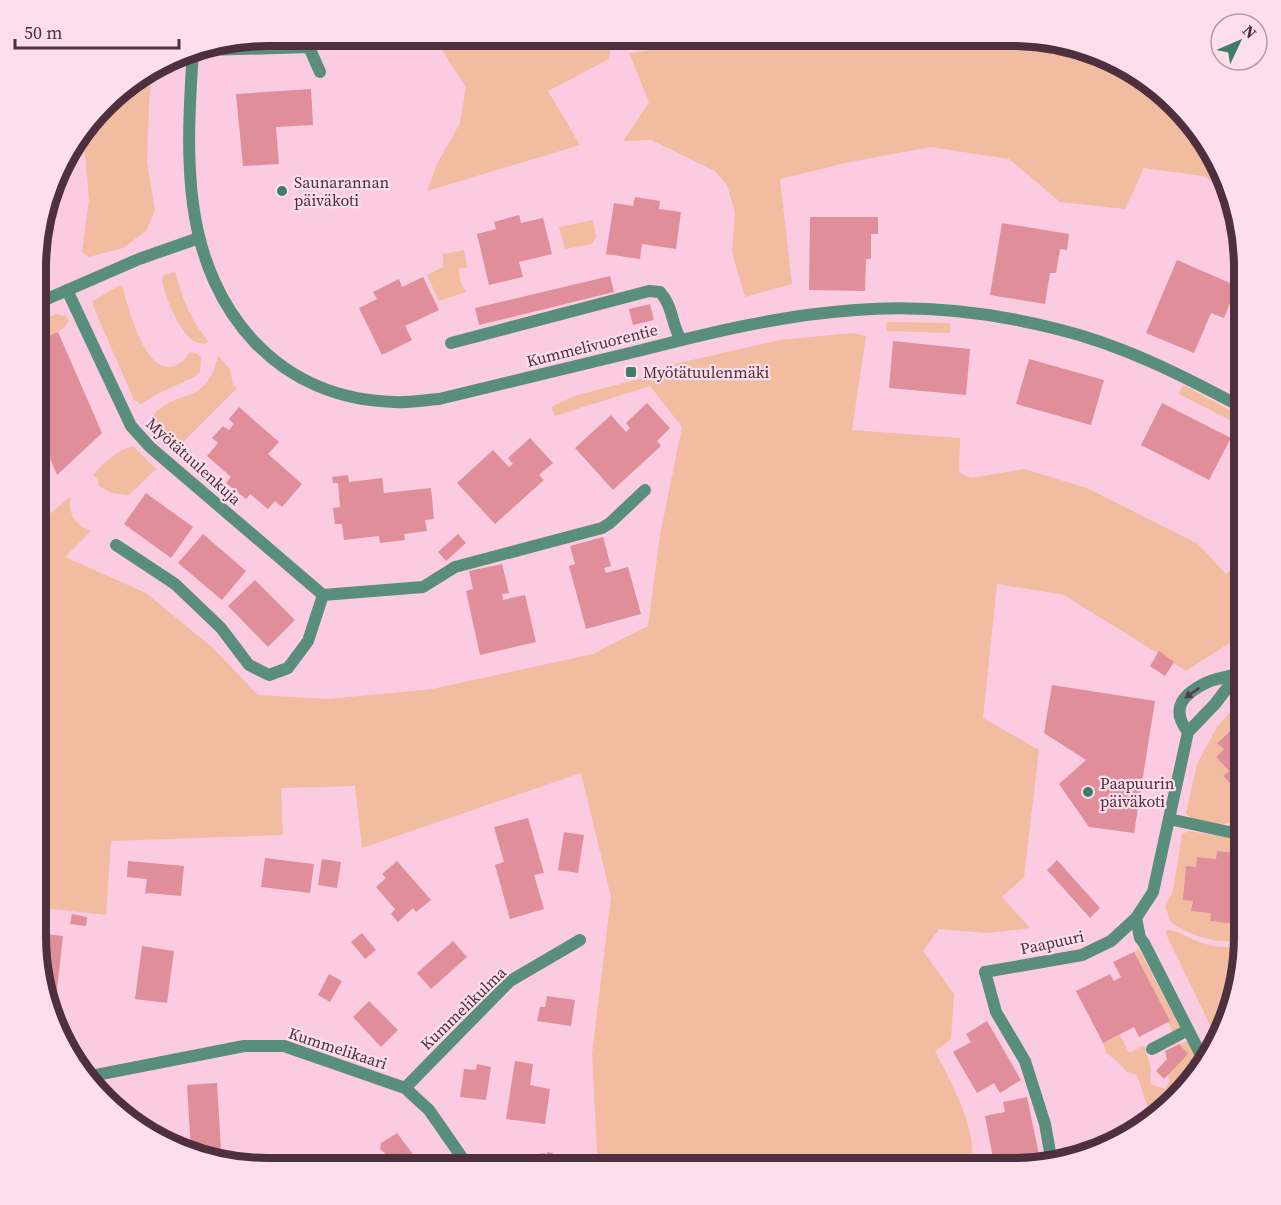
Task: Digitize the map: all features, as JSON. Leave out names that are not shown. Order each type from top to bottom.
[{"type":"street","points":[[234,49],[309,47],[320,72]]},
{"type":"street","name":"Kummelivuorentie","points":[[192,60],[189,154],[193,204],[199,238],[220,295],[241,328],[255,344],[276,361],[322,388],[358,398],[393,402],[439,399],[774,319],[856,310],[919,309],[991,315],[1055,328],[1121,350],[1193,381],[1234,403]]},
{"type":"street","points":[[46,299],[139,258],[199,238]]},
{"type":"street","name":"Myötätuulenkuja","points":[[67,290],[131,426],[150,447],[323,595]]},
{"type":"street","points":[[451,343],[649,291],[660,292],[669,301],[674,328],[681,340]]},
{"type":"street","points":[[116,545],[175,584],[221,628],[249,665],[269,675],[288,668],[308,641],[323,595],[423,587],[455,567],[602,528],[645,490]]},
{"type":"street","name":"Paapuuri","points":[[1188,732],[1180,723],[1178,711],[1186,696],[1209,682],[1234,675]]},
{"type":"street","name":"Paapuuri","points":[[1051,1155],[1045,1124],[1025,1061],[996,1012],[985,972],[1082,955],[1112,940],[1136,918],[1154,892],[1188,732],[1234,681]]},
{"type":"street","points":[[1169,819],[1234,831]]},
{"type":"street","points":[[1136,918],[1140,938],[1201,1054]]},
{"type":"street","name":"Kummelikulma","points":[[405,1088],[510,981],[580,940]]},
{"type":"street","points":[[1152,1049],[1188,1030]]},
{"type":"street","name":"Kummelikaari","points":[[95,1075],[244,1046],[284,1046],[405,1088],[429,1110],[462,1158]]},
{"type":"shaded area","points":[[439,46],[611,46],[609,59],[548,91],[580,145],[427,191],[437,164],[460,123],[466,87]]},
{"type":"shaded area","points":[[683,46],[1012,46],[1041,48],[1070,54],[1097,63],[1123,76],[1159,102],[1197,145],[1218,185],[1203,176],[1144,168],[1125,209],[1060,202],[1009,159],[931,147],[850,162],[780,179],[792,284],[745,297],[732,252],[735,212],[727,185],[715,171],[651,140],[623,141],[649,102],[629,53]]},
{"type":"shaded area","points":[[151,80],[147,162],[155,210],[146,231],[123,248],[89,257],[82,252],[89,200],[84,145],[122,102]]},
{"type":"shaded area","points":[[593,220],[596,237],[592,244],[565,249],[559,227]]},
{"type":"shaded area","points":[[464,250],[467,267],[459,269],[460,280],[466,292],[439,301],[427,275],[443,267],[443,254]]},
{"type":"shaded area","points":[[175,272],[188,308],[208,341],[205,344],[190,338],[179,324],[171,308],[162,278],[164,275]]},
{"type":"shaded area","points":[[120,285],[123,287],[140,339],[156,362],[166,367],[177,365],[190,352],[198,354],[201,358],[200,371],[196,376],[141,404],[134,400],[93,306],[93,301]]},
{"type":"shaded area","points":[[56,314],[66,316],[69,321],[60,331],[46,338],[46,318]]},
{"type":"shaded area","points":[[887,322],[950,323],[950,333],[886,331]]},
{"type":"shaded area","points":[[852,333],[866,336],[852,430],[960,438],[959,472],[970,478],[1024,469],[1087,488],[1198,544],[1226,574],[1234,567],[1234,640],[1186,671],[1064,595],[997,584],[983,718],[1039,750],[1024,877],[1002,897],[1030,928],[988,933],[939,929],[923,951],[954,994],[951,1039],[935,1051],[962,1107],[971,1137],[973,1158],[597,1158],[592,1054],[611,897],[581,773],[362,848],[355,786],[281,788],[283,835],[111,841],[106,915],[46,910],[46,517],[71,496],[71,513],[77,522],[91,531],[65,557],[146,593],[213,648],[258,695],[329,699],[432,689],[593,654],[648,626],[660,535],[682,427],[650,386],[555,416],[551,407],[574,396],[647,377],[679,363],[780,340]]},
{"type":"shaded area","points":[[218,356],[230,369],[233,385],[237,388],[176,449],[151,423],[150,419],[169,403],[198,391],[206,384],[213,373]]},
{"type":"shaded area","points":[[1183,385],[1234,412],[1234,422],[1179,394]]},
{"type":"shaded area","points":[[133,446],[156,469],[129,495],[111,493],[99,486],[98,480],[93,475],[111,458]]},
{"type":"shaded area","points":[[1234,708],[1234,727],[1217,742],[1224,749],[1216,757],[1229,771],[1223,777],[1234,788],[1234,821],[1225,824],[1190,818],[1186,813],[1197,764],[1217,727]]},
{"type":"shaded area","points":[[1189,831],[1234,838],[1234,853],[1217,851],[1216,859],[1197,857],[1192,911],[1211,913],[1210,921],[1234,924],[1234,942],[1196,935],[1171,922],[1165,907],[1173,891],[1182,834]]},
{"type":"shaded area","points":[[1167,930],[1175,931],[1209,945],[1234,947],[1227,994],[1214,1030],[1212,1029],[1166,934]]},
{"type":"shaded area","points":[[1139,949],[1179,1026],[1174,1035],[1134,952]]},
{"type":"shaded area","points":[[1120,1035],[1129,1053],[1144,1045],[1151,1068],[1150,1084],[1166,1089],[1170,1079],[1167,1075],[1179,1044],[1188,1041],[1197,1060],[1179,1083],[1149,1111],[1137,1075],[1127,1072],[1106,1053],[1103,1043]]},
{"type":"building","points":[[311,89],[313,125],[276,127],[279,164],[243,166],[236,94]]},
{"type":"building","points":[[635,197],[660,201],[659,209],[681,212],[676,249],[642,244],[640,259],[606,254],[614,203],[633,206]]},
{"type":"building","points":[[519,215],[521,223],[543,218],[552,254],[519,262],[523,277],[489,285],[477,234],[496,229],[494,222]]},
{"type":"building","points":[[810,217],[878,217],[878,234],[871,234],[871,259],[866,259],[865,291],[809,290]]},
{"type":"building","points":[[52,220],[55,221],[48,247]]},
{"type":"building","points":[[1002,223],[1069,234],[1067,250],[1060,249],[1056,273],[1050,273],[1045,304],[990,295]]},
{"type":"building","points":[[1177,260],[1234,285],[1234,293],[1224,318],[1211,313],[1194,353],[1146,333]]},
{"type":"building","points":[[610,276],[614,292],[479,325],[475,308]]},
{"type":"building","points":[[423,277],[439,310],[405,326],[412,340],[382,355],[359,308],[377,299],[373,292],[399,279],[402,287]]},
{"type":"building","points":[[650,304],[654,320],[633,325],[629,309]]},
{"type":"building","points":[[58,332],[102,433],[57,475],[46,449],[46,337]]},
{"type":"building","points":[[893,341],[970,349],[966,395],[889,388]]},
{"type":"building","points":[[1029,359],[1104,380],[1091,425],[1016,404]]},
{"type":"building","points":[[647,403],[670,428],[657,441],[661,446],[613,490],[575,448],[611,415],[626,432],[630,428],[626,423]]},
{"type":"building","points":[[1162,403],[1231,438],[1209,480],[1141,445]]},
{"type":"building","points":[[239,407],[279,442],[268,454],[302,484],[282,507],[275,501],[268,509],[250,494],[246,499],[226,483],[231,477],[207,456],[218,443],[212,438],[223,426],[229,430],[234,424],[229,419]]},
{"type":"building","points":[[530,438],[553,463],[539,475],[544,480],[495,524],[457,483],[493,450],[509,467],[513,464],[508,458]]},
{"type":"building","points":[[348,475],[349,482],[382,478],[384,493],[431,488],[434,519],[425,520],[427,531],[404,534],[405,540],[380,543],[379,536],[344,540],[342,524],[335,524],[333,508],[340,507],[338,483],[333,483],[332,477]]},
{"type":"building","points":[[146,493],[193,527],[171,558],[124,524]]},
{"type":"building","points":[[203,534],[246,571],[222,600],[178,563]]},
{"type":"building","points":[[458,534],[466,543],[446,561],[438,552]]},
{"type":"building","points":[[603,537],[611,566],[604,568],[606,573],[628,567],[641,614],[586,629],[569,566],[575,564],[570,546]]},
{"type":"building","points":[[502,564],[509,593],[502,594],[503,600],[525,595],[536,642],[480,655],[466,591],[473,589],[469,571]]},
{"type":"building","points":[[255,580],[295,620],[268,647],[228,606]]},
{"type":"building","points":[[1159,651],[1174,662],[1165,676],[1150,666]]},
{"type":"building","points":[[1052,685],[1155,701],[1134,833],[1089,827],[1059,784],[1086,760],[1044,733]]},
{"type":"building","points":[[1234,727],[1234,788],[1223,776],[1229,771],[1216,757],[1224,749],[1217,743]]},
{"type":"building","points":[[528,818],[544,873],[534,875],[544,909],[510,919],[495,865],[504,862],[494,827]]},
{"type":"building","points":[[564,832],[584,835],[578,873],[558,870]]},
{"type":"building","points":[[1217,851],[1234,853],[1234,924],[1210,921],[1211,913],[1191,911],[1193,901],[1183,900],[1186,866],[1196,867],[1197,857],[1216,859]]},
{"type":"building","points":[[265,858],[314,864],[310,893],[261,887]]},
{"type":"building","points":[[322,859],[341,862],[337,888],[318,885]]},
{"type":"building","points":[[1057,860],[1100,908],[1090,918],[1047,870]]},
{"type":"building","points":[[128,861],[184,866],[181,896],[145,894],[147,879],[127,877]]},
{"type":"building","points":[[397,861],[431,900],[416,912],[413,908],[398,922],[391,914],[395,909],[376,887],[386,878],[382,874]]},
{"type":"building","points":[[72,914],[87,917],[86,926],[70,924]]},
{"type":"building","points":[[362,933],[376,950],[365,959],[351,942]]},
{"type":"building","points":[[46,934],[63,936],[56,1000],[48,965]]},
{"type":"building","points":[[453,941],[467,957],[431,989],[417,973]]},
{"type":"building","points":[[142,946],[174,951],[167,1003],[135,999]]},
{"type":"building","points":[[1134,952],[1170,1021],[1139,1037],[1134,1027],[1103,1043],[1076,991],[1110,974],[1114,981],[1121,977],[1113,962]]},
{"type":"building","points":[[329,974],[342,981],[330,1002],[318,995]]},
{"type":"building","points":[[547,996],[575,1000],[571,1026],[537,1021],[540,1007],[545,1007]]},
{"type":"building","points":[[369,1001],[398,1030],[381,1047],[353,1017]]},
{"type":"building","points":[[987,1021],[1021,1080],[1000,1093],[994,1083],[977,1093],[953,1052],[971,1042],[966,1034]]},
{"type":"building","points":[[1179,1044],[1188,1054],[1164,1079],[1156,1071],[1167,1059],[1165,1051]]},
{"type":"building","points":[[515,1061],[533,1064],[530,1085],[550,1089],[545,1124],[506,1119]]},
{"type":"building","points":[[477,1064],[491,1067],[486,1100],[460,1097],[464,1069],[476,1070]]},
{"type":"building","points":[[217,1083],[221,1150],[209,1150],[191,1145],[187,1085]]},
{"type":"building","points":[[1027,1097],[1040,1157],[993,1158],[985,1116],[1005,1112],[1003,1102]]},
{"type":"building","points":[[397,1133],[416,1158],[390,1158],[380,1149],[381,1143]]},
{"type":"building","points":[[547,1152],[553,1153],[552,1158],[540,1158],[541,1153],[547,1154]]},
{"type":"place","name":"Saunarannan päiväkoti","points":[[282,191]]},
{"type":"place","name":"Myötätuulenmäki","points":[[631,372]]},
{"type":"place","name":"Paapuurin päiväkoti","points":[[1088,792]]}]
